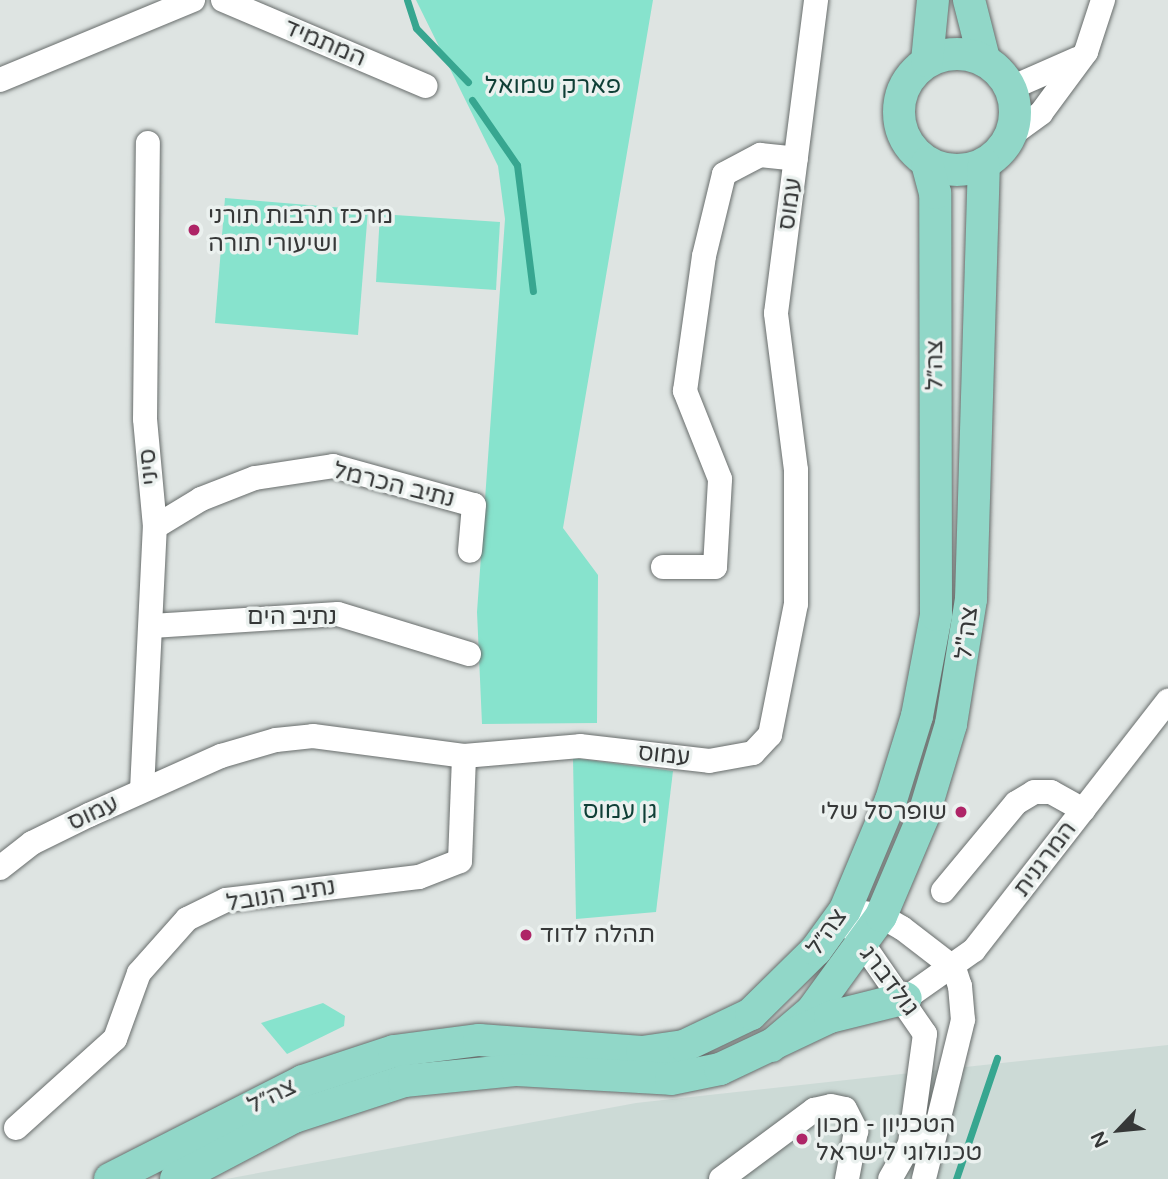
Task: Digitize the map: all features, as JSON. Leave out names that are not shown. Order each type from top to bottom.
[{"type":"main road","points":[[927,61],[933,0]]},
{"type":"main road","points":[[969,0],[984,60],[1010,88],[1011,135],[984,164],[956,171],[928,163],[904,137],[899,121],[904,86],[927,61],[945,54],[984,60]]},
{"type":"main road","name":"צה״ל","points":[[110,1179],[303,1081],[394,1051],[519,1040],[642,1052],[695,1042],[769,1001],[845,910],[902,764],[936,615],[935,193],[928,163]]},
{"type":"main road","name":"צה\"ל","points":[[771,1046],[806,1018],[881,915],[923,817],[969,632],[984,164]]},
{"type":"main road","points":[[771,1046],[838,1014],[906,998]]},
{"type":"main road","name":"צה״ל","points":[[176,1179],[294,1117],[404,1081],[507,1070],[671,1079],[720,1069],[771,1046]]},
{"type":"street","points":[[0,80],[193,0]]},
{"type":"street","name":"המתמיד","points":[[223,0],[426,86]]},
{"type":"street","name":"עמוס","points":[[0,868],[32,843],[142,790],[221,756],[313,736],[464,756],[580,746],[736,761],[770,735],[796,604],[796,470],[776,313],[816,0]]},
{"type":"street","points":[[1011,135],[1041,113],[1086,52],[1103,0]]},
{"type":"street","points":[[1010,88],[1086,52]]},
{"type":"street","name":"סיני","points":[[142,790],[155,527],[145,419],[148,143]]},
{"type":"street","name":"עמוס","points":[[663,567],[715,567],[720,479],[685,391],[704,256],[724,174],[760,155],[796,159]]},
{"type":"street","name":"נתיב הכרמל","points":[[155,527],[201,499],[255,478],[333,466],[474,505],[470,551]]},
{"type":"street","name":"נתיב הים","points":[[152,626],[338,614],[469,654]]},
{"type":"street","name":"המרגנית","points":[[906,998],[954,968],[1168,701]]},
{"type":"street","name":"נתיב הנובל","points":[[16,1128],[115,1039],[139,973],[187,919],[226,900],[419,877],[460,861],[464,756]]},
{"type":"street","points":[[943,891],[1016,803],[1034,792],[1051,792],[1083,810]]},
{"type":"street","name":"גולדברג","points":[[890,1179],[910,1144],[927,1052],[925,1034],[906,998],[860,947],[845,910],[881,915],[954,968]]},
{"type":"street","points":[[924,1179],[963,1020],[954,968]]},
{"type":"street","points":[[721,1179],[814,1110],[831,1106],[845,1109],[856,1131],[847,1179]]},
{"type":"street","points":[[905,1179],[910,1144]]},
{"type":"shaded area","name":"הטכניון - מכון טכנולוגי לישראל","points":[[1168,1045],[1168,1179],[226,1179],[636,1103]]},
{"type":"green space","name":"פארק שמואל","points":[[416,0],[653,0],[563,528],[598,575],[597,723],[482,724],[477,612],[505,219],[498,166]]},
{"type":"green space","points":[[225,198],[368,210],[358,335],[215,323]]},
{"type":"green space","points":[[380,214],[500,222],[496,290],[376,282]]},
{"type":"green space","name":"גן עמוס","points":[[573,758],[673,771],[656,912],[576,919]]},
{"type":"green space","points":[[323,1003],[345,1016],[344,1026],[287,1054],[261,1023]]},
{"type":"waterway","points":[[407,0],[416,28],[468,82]]},
{"type":"waterway","points":[[472,100],[517,165],[533,291]]},
{"type":"waterway","points":[[956,1179],[997,1058]]},
{"type":"place","name":"מרכז תרבות תורני ושיעורי תורה","points":[[194,230]]},
{"type":"place","name":"שופרסל שלי","points":[[961,812]]},
{"type":"place","name":"תהלה לדוד","points":[[526,935]]},
{"type":"place","name":"הטכניון - מכון טכנולוגי לישראל","points":[[802,1139]]}]
